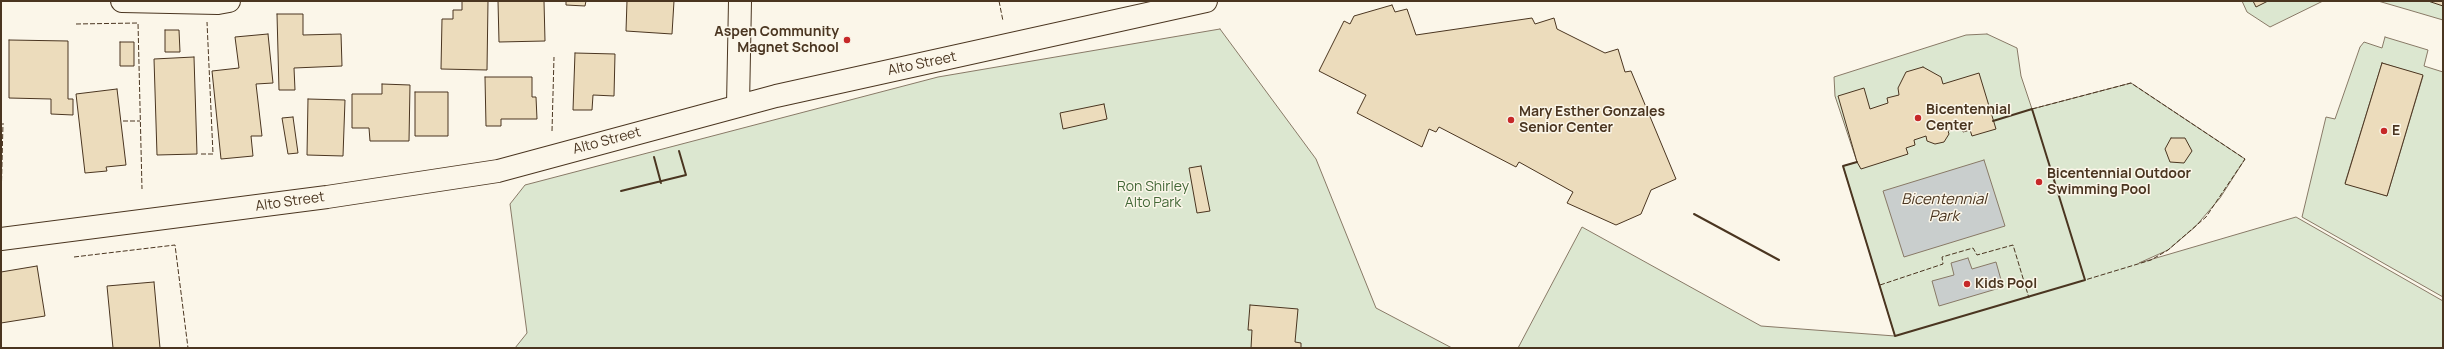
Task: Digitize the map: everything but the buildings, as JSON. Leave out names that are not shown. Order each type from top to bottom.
[{"type":"street","points":[[122,1],[218,3],[230,1]]},
{"type":"street","points":[[738,105],[740,1]]},
{"type":"street","name":"Alto Street","points":[[1,239],[327,197],[498,170],[738,105],[1206,1]]},
{"type":"green space","points":[[2242,1],[2323,1],[2270,27],[2247,12]]},
{"type":"green space","points":[[2378,1],[2443,1],[2443,20],[2409,10]]},
{"type":"green space","name":"Ron Shirley Alto Park","points":[[1220,29],[1316,159],[1376,308],[1452,348],[515,348],[527,333],[510,204],[525,185],[938,77]]},
{"type":"green space","points":[[1987,34],[2017,48],[2021,76],[2032,109],[2131,83],[2245,159],[2220,198],[2195,227],[2168,250],[2139,263],[2296,217],[2443,301],[2443,348],[1518,348],[1582,227],[1761,326],[1895,336],[1843,166],[1857,162],[1835,96],[1834,77],[1966,35]]},
{"type":"green space","points":[[2385,37],[2428,50],[2424,66],[2443,72],[2443,297],[2302,217],[2326,117],[2335,119],[2360,47],[2364,42],[2382,48]],"holes":[[[2382,63],[2423,76],[2387,196],[2345,183]]]},
{"type":"water","name":"Bicentennial Park","points":[[1984,160],[2005,226],[1904,257],[1883,191]]},
{"type":"water","name":"Kids Pool","points":[[1968,258],[1972,269],[1996,262],[2003,287],[1939,306],[1932,281],[1954,275],[1951,263]]},
{"type":"fence","points":[[999,1],[1003,21]]},
{"type":"fence","points":[[201,154],[213,154],[207,22]]},
{"type":"fence","points":[[76,24],[138,23],[142,189]]},
{"type":"fence","points":[[552,131],[554,57]]},
{"type":"fence","points":[[2032,109],[2131,83],[2245,159],[2206,217],[2168,250],[2151,260],[2085,280]]},
{"type":"fence","points":[[123,121],[140,121]]},
{"type":"fence","points":[[1,202],[3,123]]},
{"type":"fence","points":[[74,257],[175,245],[188,348]]},
{"type":"fence","points":[[1880,285],[1943,264],[1942,257],[1973,248],[1977,255],[2013,245],[2029,298]]},
{"type":"wall","points":[[1857,162],[1843,166],[1895,336],[2085,280],[2032,109],[1993,121]]},
{"type":"wall","points":[[621,191],[686,175],[679,151]]},
{"type":"wall","points":[[654,157],[661,183]]},
{"type":"wall","points":[[1694,214],[1779,260]]},
{"type":"place","name":"Aspen Community Magnet School","points":[[847,40]]},
{"type":"place","name":"Bicentennial Center","points":[[1918,118]]},
{"type":"place","name":"Mary Esther Gonzales Senior Center","points":[[1511,120]]},
{"type":"place","name":"E","points":[[2384,131]]},
{"type":"place","name":"Bicentennial Outdoor Swimming Pool","points":[[2039,182]]},
{"type":"place","name":"Kids Pool","points":[[1967,284]]}]
